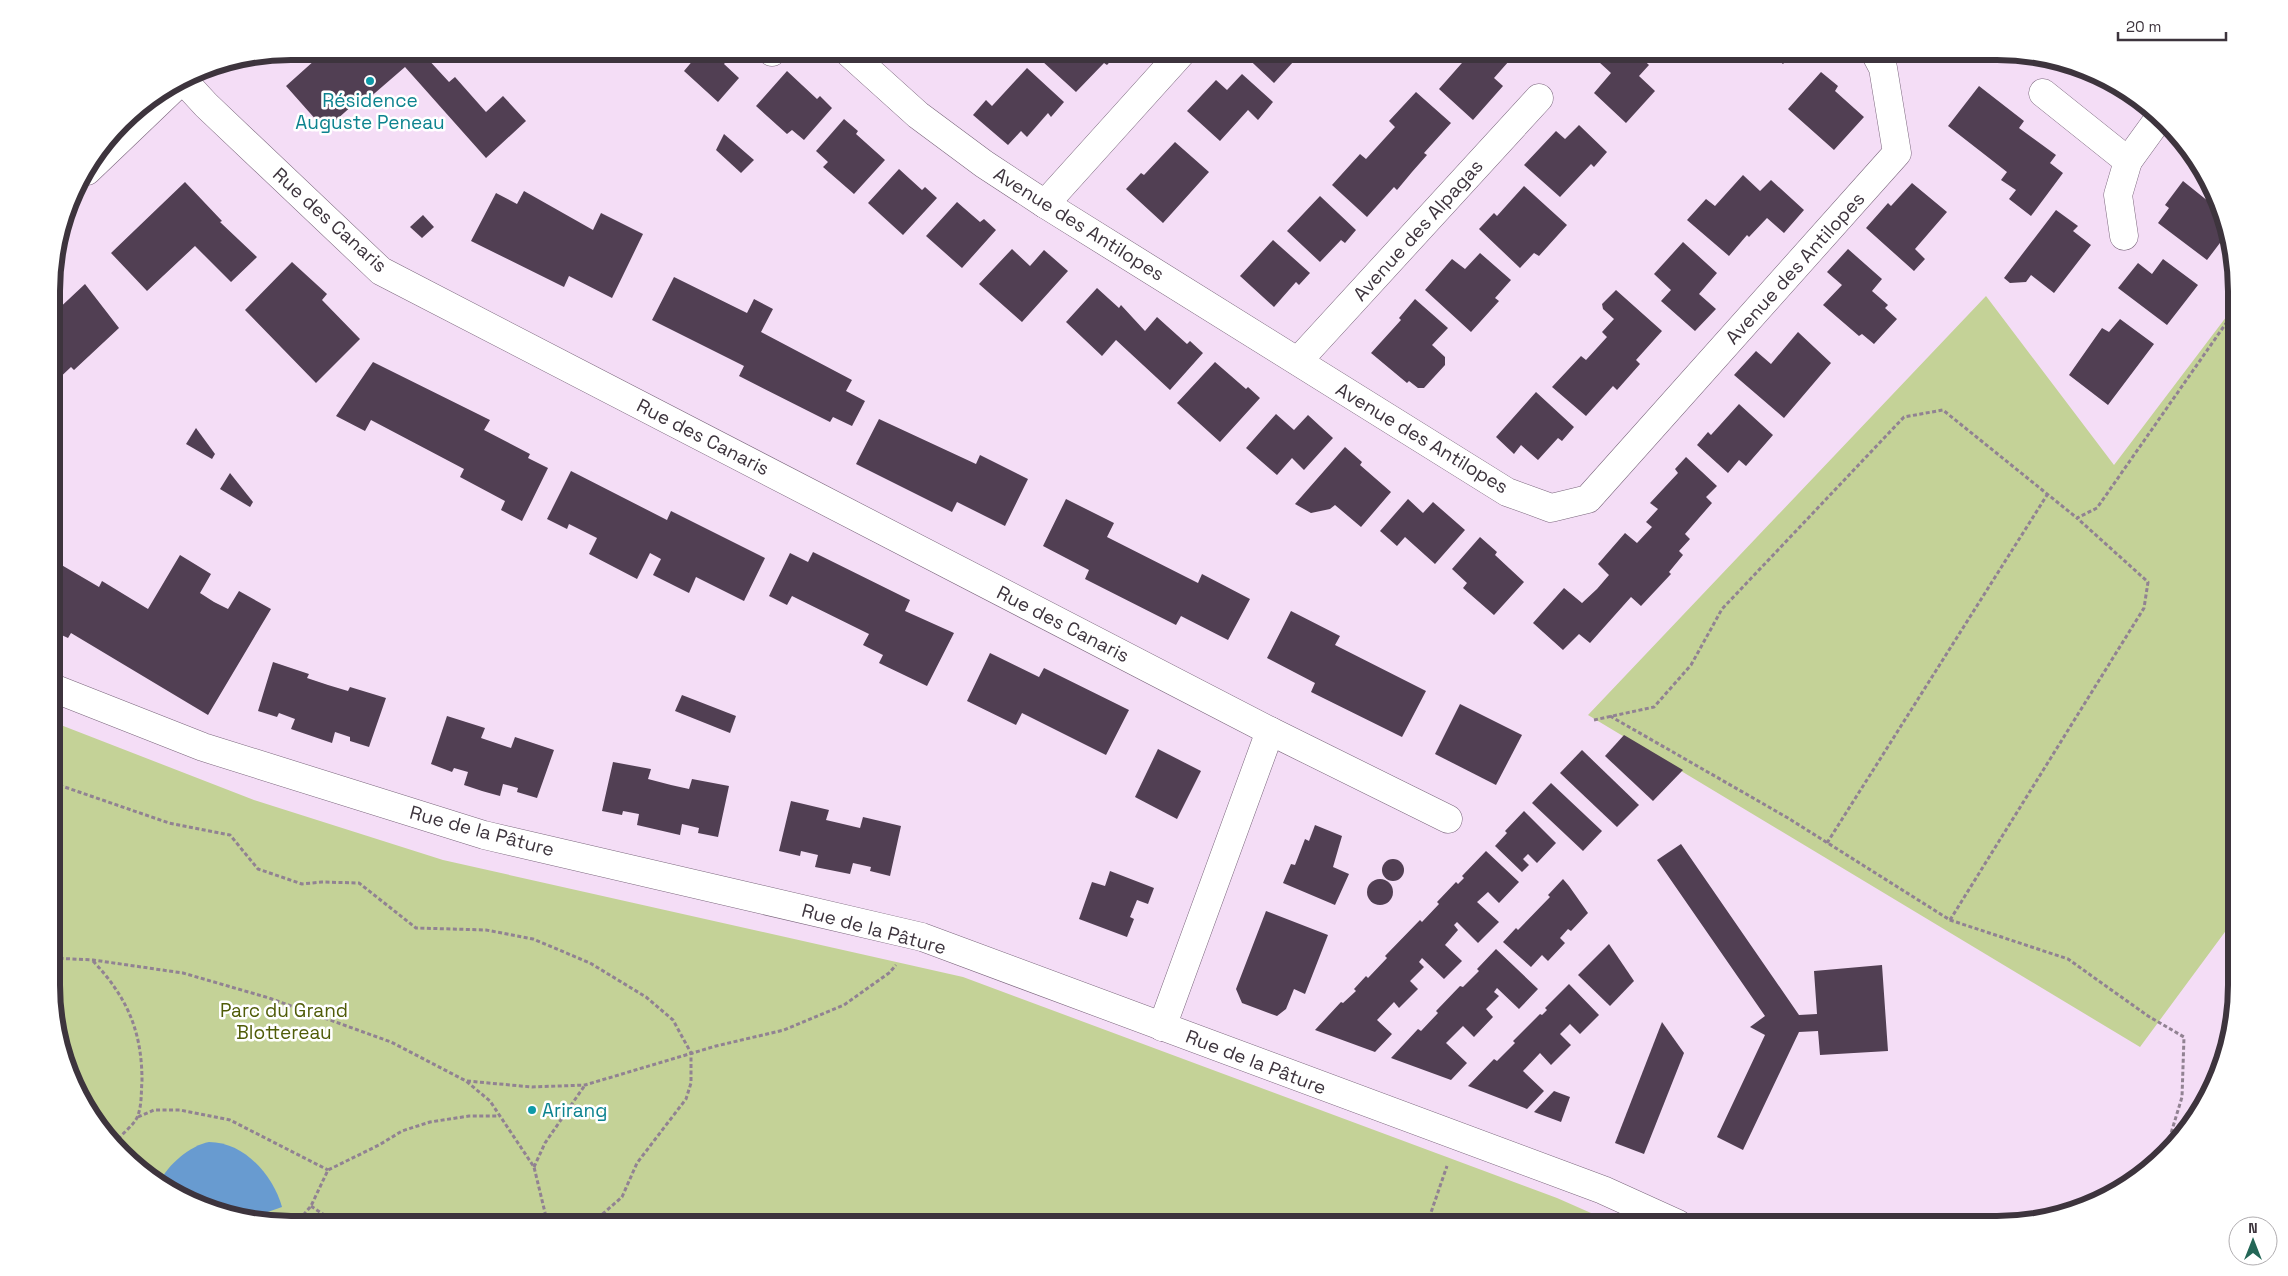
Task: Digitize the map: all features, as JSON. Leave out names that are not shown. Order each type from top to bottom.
[{"type":"street","name":"Avenue des Antilopes","points":[[857,60],[918,115],[984,164],[1045,204],[1507,492],[1551,508],[1588,499],[1897,154],[1883,68],[1879,60]]},
{"type":"street","points":[[1045,204],[1175,60]]},
{"type":"street","name":"Rue des Canaris","points":[[187,85],[382,270],[1270,731],[1448,819]]},
{"type":"street","points":[[2044,93],[2128,161]]},
{"type":"street","name":"Avenue des Alpagas","points":[[1298,362],[1539,98]]},
{"type":"street","points":[[108,150],[159,102]]},
{"type":"street","points":[[2124,236],[2118,195],[2128,161],[2156,124]]},
{"type":"street","name":"Rue de la Pâture","points":[[60,691],[203,747],[484,835],[922,938],[1603,1190],[1660,1216]]},
{"type":"street","points":[[1162,1027],[1270,731]]},
{"type":"path","points":[[2077,518],[2097,508],[2228,320]]},
{"type":"path","points":[[1594,720],[1654,707],[1691,665],[1722,609],[1904,417],[1943,410],[2077,518],[2148,582],[2144,608],[1950,920]]},
{"type":"path","points":[[1827,843],[2047,495]]},
{"type":"path","points":[[1610,716],[1788,818],[1950,920],[2068,959],[2148,1016],[2184,1037],[2182,1097],[2169,1139]]},
{"type":"path","points":[[60,786],[168,823],[230,835],[258,868],[302,884],[322,882],[359,883],[416,928],[486,930],[533,939],[590,963],[646,997],[673,1020],[691,1053],[691,1083],[686,1099],[637,1163],[622,1197],[600,1216]]},
{"type":"path","points":[[466,1081],[532,1087],[585,1086],[691,1053],[784,1030],[844,1005],[889,973],[922,938]]},
{"type":"path","points":[[60,958],[93,960],[183,973],[269,998],[391,1042],[466,1081],[490,1101],[534,1168],[546,1216]]},
{"type":"path","points":[[93,960],[110,978],[134,1022],[141,1048],[141,1098],[138,1117]]},
{"type":"path","points":[[534,1168],[546,1143],[585,1086]]},
{"type":"path","points":[[119,1139],[138,1117],[154,1110],[180,1110],[230,1120],[328,1170]]},
{"type":"path","points":[[303,1216],[311,1206],[328,1170],[379,1146],[402,1131],[430,1122],[469,1116],[500,1116]]},
{"type":"path","points":[[1430,1216],[1457,1136]]},
{"type":"path","points":[[311,1206],[326,1216]]},
{"type":"green space","points":[[1986,296],[2114,465],[2228,315],[2228,928],[2140,1047],[1588,715]]},
{"type":"green space","name":"Parc du Grand Blottereau","points":[[60,725],[254,800],[443,860],[963,977],[1557,1198],[1598,1216],[276,1216],[246,1212],[217,1204],[189,1192],[163,1177],[139,1159],[117,1137],[91,1100],[72,1059],[64,1030],[60,1000]]},
{"type":"water","points":[[209,1142],[222,1143],[245,1154],[255,1162],[272,1183],[282,1207],[262,1214],[246,1212],[217,1204],[189,1192],[163,1177],[187,1151]]},
{"type":"building","points":[[315,60],[429,60],[449,82],[455,77],[486,112],[503,96],[526,121],[486,158],[405,67],[368,99],[364,95],[325,130],[286,86]]},
{"type":"building","points":[[693,60],[727,60],[724,64],[739,78],[718,102],[684,71]]},
{"type":"building","points":[[1112,60],[1107,65],[1104,63],[1076,92],[1042,61]]},
{"type":"building","points":[[1250,60],[1295,60],[1274,83]]},
{"type":"building","points":[[1465,60],[1509,61],[1494,78],[1503,86],[1473,120],[1439,89]]},
{"type":"building","points":[[1597,60],[1644,60],[1649,65],[1639,76],[1655,91],[1626,123],[1594,93],[1611,73]]},
{"type":"building","points":[[1778,60],[1787,60],[1783,64]]},
{"type":"building","points":[[1027,68],[1064,102],[1051,117],[1048,113],[1027,137],[1021,131],[1008,145],[973,115],[986,100],[992,106]]},
{"type":"building","points":[[787,71],[817,99],[820,96],[832,108],[804,140],[792,130],[787,134],[756,106]]},
{"type":"building","points":[[1821,72],[1838,86],[1835,91],[1864,117],[1834,150],[1788,109]]},
{"type":"building","points":[[1242,74],[1273,102],[1258,120],[1248,110],[1220,141],[1187,111],[1216,80],[1227,90]]},
{"type":"building","points":[[1979,86],[2024,121],[2019,128],[2056,155],[2050,163],[2063,173],[2031,216],[2009,199],[2016,190],[2001,180],[2007,172],[1948,126]]},
{"type":"building","points":[[1416,92],[1451,123],[1424,153],[1427,155],[1397,190],[1394,187],[1367,217],[1332,185],[1360,154],[1366,159],[1395,127],[1389,121]]},
{"type":"building","points":[[844,119],[858,131],[856,134],[885,160],[854,194],[823,167],[828,162],[816,151]]},
{"type":"building","points":[[1579,125],[1607,152],[1594,167],[1591,164],[1560,197],[1524,165],[1556,131],[1565,139]]},
{"type":"building","points":[[724,134],[754,160],[741,173],[716,150]]},
{"type":"building","points":[[1175,142],[1209,172],[1163,223],[1126,189],[1141,173],[1144,175]]},
{"type":"building","points":[[899,169],[922,190],[925,187],[937,198],[903,235],[868,203]]},
{"type":"building","points":[[1743,175],[1760,191],[1771,180],[1804,210],[1784,233],[1767,218],[1749,237],[1747,235],[1729,256],[1687,220],[1706,199],[1715,206]]},
{"type":"building","points":[[2183,181],[2210,203],[2222,240],[2207,260],[2158,223],[2169,208],[2165,205]]},
{"type":"building","points":[[185,182],[222,221],[220,222],[257,257],[231,282],[195,246],[147,291],[111,253]]},
{"type":"building","points":[[1912,183],[1947,212],[1915,249],[1925,259],[1914,271],[1866,228],[1888,203],[1891,206]]},
{"type":"building","points":[[1524,186],[1567,225],[1539,256],[1534,253],[1520,268],[1479,229],[1494,213],[1497,216]]},
{"type":"building","points":[[524,191],[593,230],[601,213],[643,234],[612,298],[569,276],[564,287],[471,241],[496,193],[517,204]]},
{"type":"building","points":[[1320,196],[1356,230],[1345,243],[1341,240],[1320,262],[1287,231]]},
{"type":"building","points":[[957,202],[980,222],[984,219],[996,230],[962,268],[926,236]]},
{"type":"building","points":[[2056,210],[2078,226],[2073,231],[2091,245],[2054,293],[2031,275],[2026,282],[2010,283],[2004,278]]},
{"type":"building","points":[[423,215],[434,227],[422,238],[410,227]]},
{"type":"building","points":[[1273,240],[1310,273],[1299,285],[1296,282],[1274,307],[1240,276]]},
{"type":"building","points":[[1683,242],[1717,273],[1699,294],[1716,309],[1695,331],[1661,301],[1671,290],[1654,274]]},
{"type":"building","points":[[1012,249],[1030,266],[1044,250],[1068,271],[1022,322],[979,284]]},
{"type":"building","points":[[1848,249],[1882,279],[1872,291],[1888,305],[1885,308],[1897,319],[1874,344],[1862,334],[1859,336],[1823,305],[1842,285],[1827,272]]},
{"type":"building","points":[[1480,253],[1511,280],[1495,298],[1499,301],[1471,332],[1425,290],[1452,259],[1465,269]]},
{"type":"building","points":[[2163,259],[2198,285],[2167,325],[2118,288],[2138,263],[2152,274]]},
{"type":"building","points":[[292,262],[327,294],[322,300],[360,339],[316,383],[245,310]]},
{"type":"building","points":[[674,277],[747,313],[754,299],[773,309],[761,332],[852,380],[846,391],[865,401],[852,426],[833,417],[830,422],[739,376],[744,366],[652,320]]},
{"type":"building","points":[[85,284],[119,328],[74,370],[71,367],[60,377],[60,307]]},
{"type":"building","points":[[1097,288],[1119,308],[1121,305],[1145,331],[1157,317],[1187,344],[1190,341],[1203,353],[1170,390],[1116,340],[1102,356],[1066,322]]},
{"type":"building","points":[[1616,290],[1662,331],[1636,360],[1640,364],[1617,390],[1613,386],[1586,416],[1552,387],[1581,356],[1586,360],[1607,337],[1602,332],[1614,319],[1603,309],[1602,304]]},
{"type":"building","points":[[1415,299],[1448,328],[1432,345],[1445,357],[1445,365],[1424,388],[1418,388],[1409,381],[1407,383],[1371,353],[1401,320],[1399,318]]},
{"type":"building","points":[[2120,319],[2154,344],[2108,405],[2069,375],[2102,328],[2109,332]]},
{"type":"building","points":[[1798,332],[1831,363],[1784,418],[1734,375],[1756,351],[1771,364]]},
{"type":"building","points":[[373,362],[490,420],[484,430],[530,454],[528,458],[548,468],[522,521],[501,510],[505,501],[460,477],[464,469],[371,420],[365,431],[336,416]]},
{"type":"building","points":[[1215,362],[1246,389],[1248,387],[1260,398],[1220,442],[1177,403]]},
{"type":"building","points":[[1536,392],[1574,427],[1562,441],[1558,438],[1538,460],[1521,445],[1514,454],[1496,437]]},
{"type":"building","points":[[1739,404],[1773,435],[1746,466],[1739,460],[1728,473],[1697,445],[1708,432],[1711,435]]},
{"type":"building","points":[[1276,414],[1294,430],[1308,415],[1333,438],[1304,470],[1292,458],[1277,475],[1246,448]]},
{"type":"building","points":[[879,419],[976,464],[980,455],[1028,479],[1005,526],[957,502],[952,512],[856,464]]},
{"type":"building","points":[[196,428],[215,454],[212,459],[186,444]]},
{"type":"building","points":[[1345,447],[1362,462],[1360,465],[1391,492],[1361,527],[1335,505],[1330,509],[1311,513],[1295,504]]},
{"type":"building","points":[[1686,457],[1717,486],[1706,497],[1712,503],[1685,534],[1690,539],[1679,551],[1683,555],[1669,572],[1671,574],[1641,606],[1631,597],[1590,643],[1579,634],[1563,650],[1533,623],[1564,588],[1582,603],[1597,589],[1609,575],[1598,564],[1625,533],[1637,543],[1652,527],[1646,522],[1658,509],[1650,503],[1678,473],[1675,469]]},
{"type":"building","points":[[571,471],[667,520],[671,511],[765,558],[744,601],[696,577],[689,593],[653,575],[661,559],[650,553],[637,579],[589,554],[597,538],[569,524],[567,529],[547,519]]},
{"type":"building","points":[[230,473],[253,502],[250,507],[220,489]]},
{"type":"building","points":[[1066,499],[1114,523],[1107,537],[1198,583],[1202,574],[1250,599],[1228,640],[1181,616],[1176,625],[1085,579],[1089,570],[1043,546]]},
{"type":"building","points":[[1408,499],[1423,513],[1433,502],[1465,530],[1435,564],[1405,537],[1397,546],[1380,531]]},
{"type":"building","points":[[1480,537],[1497,552],[1495,555],[1524,582],[1494,615],[1463,588],[1467,583],[1452,569]]},
{"type":"building","points":[[813,552],[910,600],[905,611],[954,633],[927,686],[879,663],[883,655],[863,645],[869,634],[792,596],[787,605],[769,596],[790,553],[808,562]]},
{"type":"building","points":[[180,555],[211,574],[200,593],[214,602],[228,609],[239,591],[271,609],[208,715],[71,633],[68,638],[60,634],[60,564],[99,587],[102,581],[148,609]]},
{"type":"building","points":[[1291,611],[1340,636],[1335,645],[1426,691],[1402,737],[1311,692],[1315,683],[1267,658]]},
{"type":"building","points":[[990,653],[1039,677],[1044,668],[1129,710],[1106,755],[1022,713],[1016,725],[967,701]]},
{"type":"building","points":[[273,662],[309,674],[307,678],[328,685],[348,691],[350,687],[386,698],[369,747],[350,741],[350,737],[335,732],[332,743],[291,729],[295,719],[279,713],[277,717],[258,711]]},
{"type":"building","points":[[682,695],[736,716],[730,733],[675,711]]},
{"type":"building","points":[[1460,704],[1522,735],[1496,785],[1435,754]]},
{"type":"building","points":[[447,716],[485,728],[481,738],[511,748],[515,737],[554,750],[537,798],[517,792],[518,788],[503,784],[500,796],[482,791],[464,785],[468,772],[454,768],[452,772],[431,764]]},
{"type":"building","points":[[1624,735],[1683,770],[1653,801],[1605,756]]},
{"type":"building","points":[[1158,749],[1201,771],[1177,819],[1135,797]]},
{"type":"building","points":[[1582,750],[1639,805],[1617,827],[1560,773]]},
{"type":"building","points":[[613,762],[651,769],[648,779],[689,789],[692,779],[729,786],[718,837],[698,833],[699,828],[682,824],[680,835],[637,825],[639,814],[623,811],[622,815],[602,811]]},
{"type":"building","points":[[1551,783],[1602,831],[1583,851],[1532,803]]},
{"type":"building","points":[[791,801],[829,810],[826,820],[860,828],[863,817],[901,826],[890,876],[870,871],[871,867],[853,863],[850,874],[815,867],[818,855],[801,851],[800,856],[779,851]]},
{"type":"building","points":[[1524,811],[1556,843],[1537,863],[1528,854],[1523,859],[1529,865],[1522,872],[1495,846],[1507,833],[1505,831]]},
{"type":"building","points":[[1315,825],[1342,836],[1333,867],[1349,874],[1335,905],[1283,883],[1291,864],[1295,865],[1305,839],[1309,841]]},
{"type":"building","points":[[1681,844],[1799,1015],[1817,1014],[1814,971],[1882,965],[1888,1051],[1820,1055],[1818,1031],[1799,1032],[1743,1150],[1717,1137],[1765,1035],[1750,1027],[1765,1016],[1657,860]]},
{"type":"building","points":[[1486,851],[1519,882],[1499,903],[1488,892],[1477,902],[1499,922],[1478,943],[1457,922],[1454,925],[1458,930],[1445,945],[1462,961],[1444,979],[1422,958],[1419,962],[1424,967],[1410,981],[1418,989],[1399,1008],[1394,1002],[1377,1020],[1392,1034],[1375,1052],[1315,1030],[1341,1002],[1343,1003],[1356,991],[1354,989],[1366,976],[1368,978],[1387,958],[1385,956],[1420,920],[1422,922],[1439,904],[1437,902],[1456,882],[1458,884],[1464,878],[1462,876]]},
{"type":"building","points":[[1393,859],[1401,862],[1404,870],[1401,878],[1393,881],[1385,878],[1382,870],[1385,862]]},
{"type":"building","points":[[1110,871],[1154,888],[1148,904],[1137,900],[1130,917],[1134,919],[1127,937],[1079,919],[1092,882],[1105,886]]},
{"type":"building","points":[[1380,879],[1389,883],[1393,892],[1389,901],[1380,905],[1371,901],[1367,892],[1371,883]]},
{"type":"building","points":[[1563,879],[1588,913],[1571,931],[1568,929],[1560,938],[1565,943],[1548,961],[1542,955],[1531,967],[1503,942],[1516,928],[1518,930],[1550,897],[1548,895]]},
{"type":"building","points":[[1266,911],[1328,935],[1305,994],[1294,989],[1286,1009],[1277,1016],[1242,1003],[1236,989]]},
{"type":"building","points":[[1609,944],[1634,981],[1610,1006],[1578,975]]},
{"type":"building","points":[[1496,949],[1538,989],[1519,1009],[1497,988],[1494,992],[1499,996],[1486,1009],[1493,1017],[1474,1037],[1463,1026],[1446,1043],[1467,1063],[1451,1080],[1391,1058],[1418,1029],[1421,1031],[1438,1013],[1436,1011],[1460,986],[1463,987],[1479,971],[1477,969]]},
{"type":"building","points":[[1569,984],[1599,1015],[1580,1034],[1570,1024],[1560,1034],[1571,1045],[1551,1065],[1540,1053],[1523,1071],[1544,1091],[1527,1109],[1468,1086],[1494,1059],[1497,1061],[1515,1043],[1513,1041],[1540,1014],[1542,1015],[1547,1010],[1545,1008]]},
{"type":"building","points":[[1662,1022],[1684,1053],[1644,1154],[1615,1143]]},
{"type":"building","points":[[1554,1091],[1570,1097],[1561,1122],[1534,1112]]},
{"type":"place","name":"Résidence Auguste Peneau","points":[[370,81]]},
{"type":"place","name":"Arirang","points":[[532,1110]]}]
